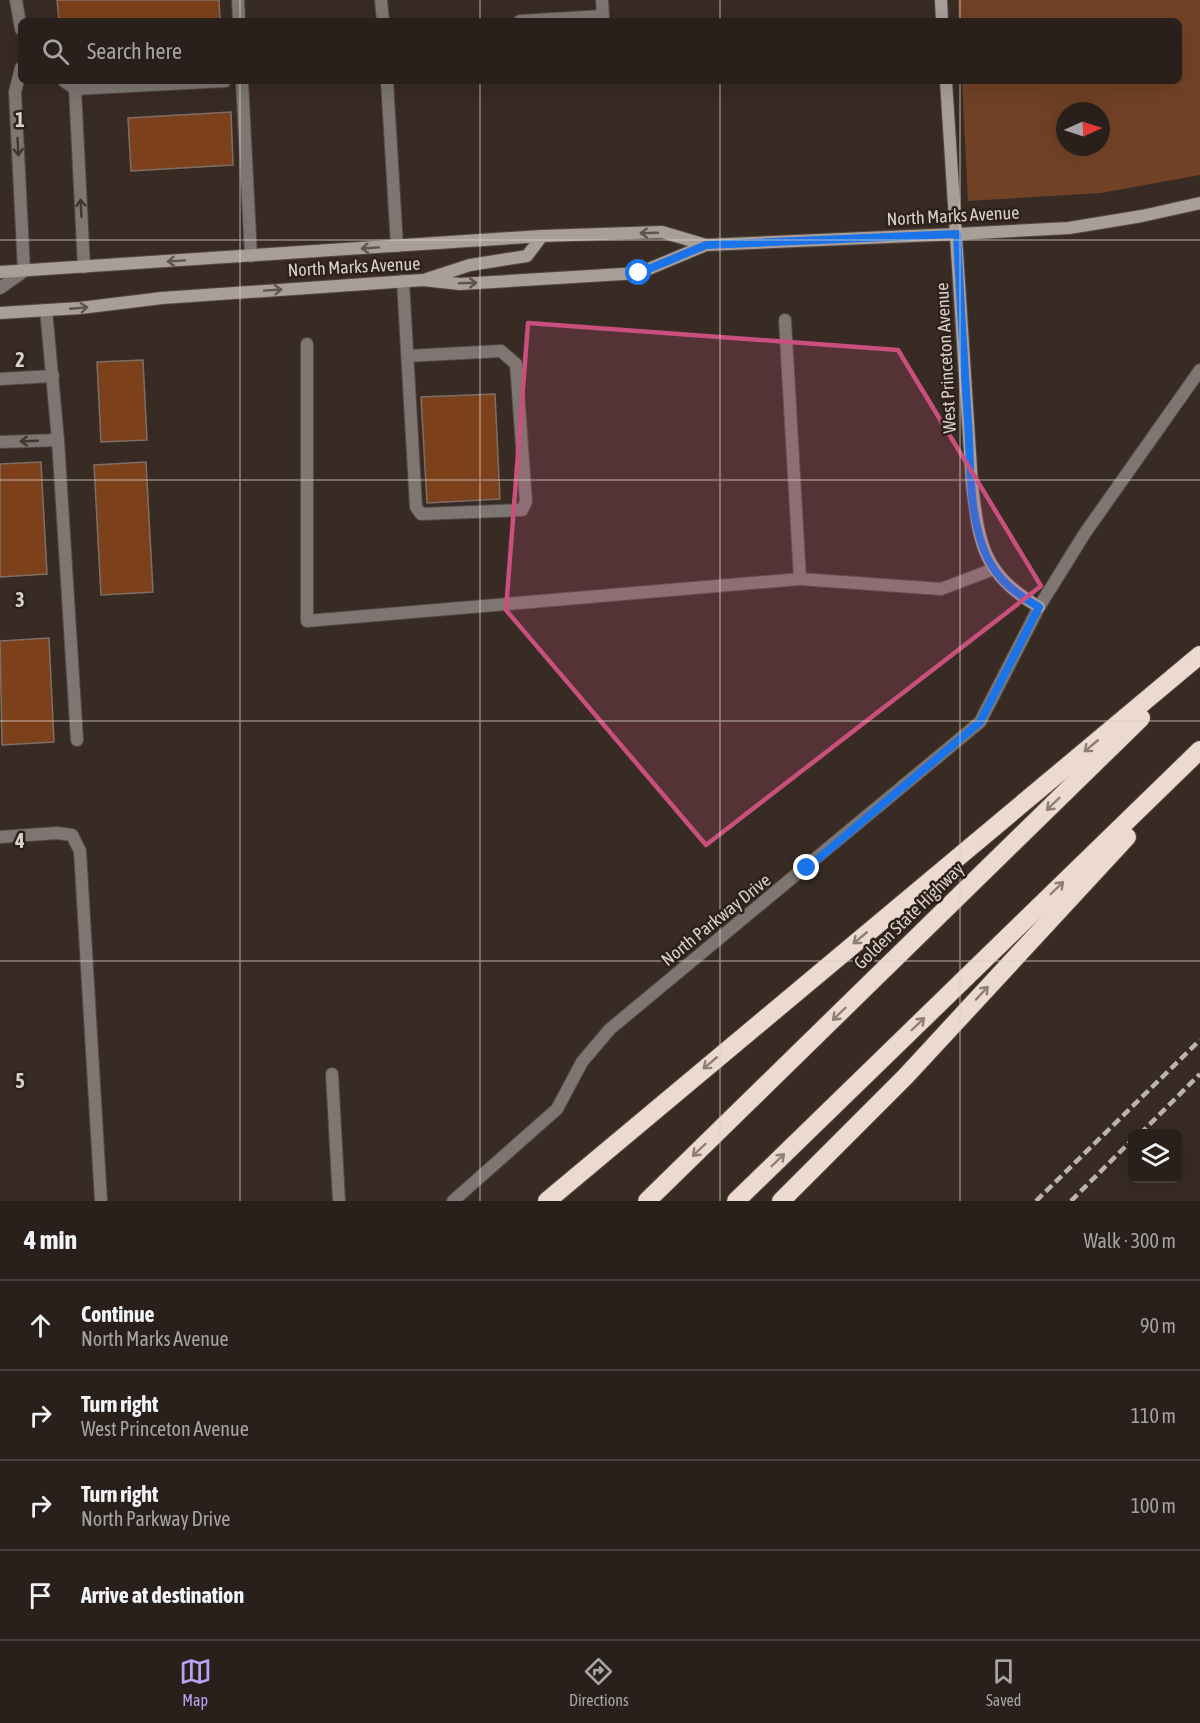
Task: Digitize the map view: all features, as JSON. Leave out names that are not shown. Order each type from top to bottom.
[{"type":"highway","points":[[547,1201],[1200,655]]},
{"type":"highway","name":"Golden State Highway","points":[[647,1201],[1200,660]]},
{"type":"highway","points":[[736,1201],[1200,750]]},
{"type":"highway","points":[[792,1201],[1200,758]]},
{"type":"highway","points":[[781,1201],[906,1076]]},
{"type":"main road","points":[[941,0],[942,18]]},
{"type":"main road","name":"West Princeton Avenue","points":[[946,84],[972,484],[978,532],[994,569],[1002,581],[1016,594],[1039,607]]},
{"type":"main road","name":"North Marks Avenue","points":[[0,272],[543,236],[662,232],[706,245],[1069,228],[1142,216],[1200,203]]},
{"type":"main road","points":[[423,280],[470,265],[527,256],[543,236]]},
{"type":"main road","name":"North Marks Avenue","points":[[0,313],[162,297],[403,281],[423,280],[460,284],[639,273],[706,245]]},
{"type":"street","points":[[16,0],[19,18]]},
{"type":"street","points":[[238,0],[239,18]]},
{"type":"street","points":[[381,0],[383,18]]},
{"type":"street","points":[[570,18],[603,16],[602,0]]},
{"type":"street","points":[[0,288],[24,271],[15,92],[18,80]]},
{"type":"street","points":[[68,84],[75,89],[169,84]]},
{"type":"street","points":[[242,84],[251,256]]},
{"type":"street","points":[[387,84],[397,246]]},
{"type":"street","points":[[75,89],[84,267]]},
{"type":"street","points":[[403,281],[407,356],[416,507],[421,514],[522,510],[526,502],[516,364],[501,351],[407,356]]},
{"type":"street","points":[[46,310],[58,440],[77,740]]},
{"type":"street","points":[[784,320],[800,579]]},
{"type":"street","points":[[307,344],[307,621],[800,579],[940,589],[994,569]]},
{"type":"street","name":"North Parkway Drive","points":[[453,1201],[556,1109],[582,1062],[610,1029],[980,722],[1039,607],[1085,533],[1200,370]]},
{"type":"street","points":[[0,379],[53,376]]},
{"type":"street","points":[[0,442],[58,440]]},
{"type":"street","points":[[0,837],[57,832],[72,835],[80,851],[101,1201]]},
{"type":"street","points":[[332,1074],[339,1201]]},
{"type":"highlighted area","points":[[528,323],[898,350],[1041,586],[706,845],[506,610]]},
{"type":"shaded area","points":[[958,0],[1200,0],[1200,175],[1101,193],[968,201],[962,84],[1182,84],[1182,18],[959,18]]},
{"type":"building","points":[[57,0],[219,0],[220,18],[59,18]]},
{"type":"building","points":[[231,112],[233,165],[131,171],[128,118]]},
{"type":"building","points":[[143,360],[147,440],[101,442],[97,362]]},
{"type":"building","points":[[495,394],[500,499],[427,503],[421,397]]},
{"type":"building","points":[[41,462],[47,574],[0,577],[0,464]]},
{"type":"building","points":[[146,462],[153,592],[101,595],[94,465]]},
{"type":"building","points":[[49,638],[54,742],[2,745],[0,641]]},
{"type":"railway","points":[[1036,1201],[1200,1040]]},
{"type":"railway","points":[[1145,1129],[1200,1074]]},
{"type":"railway","points":[[1071,1201],[1128,1144]]},
{"type":"route","points":[[639,273],[706,245],[957,234],[972,484],[978,532],[988,558],[1002,581],[1016,594],[1039,607],[980,722],[807,868]]}]
